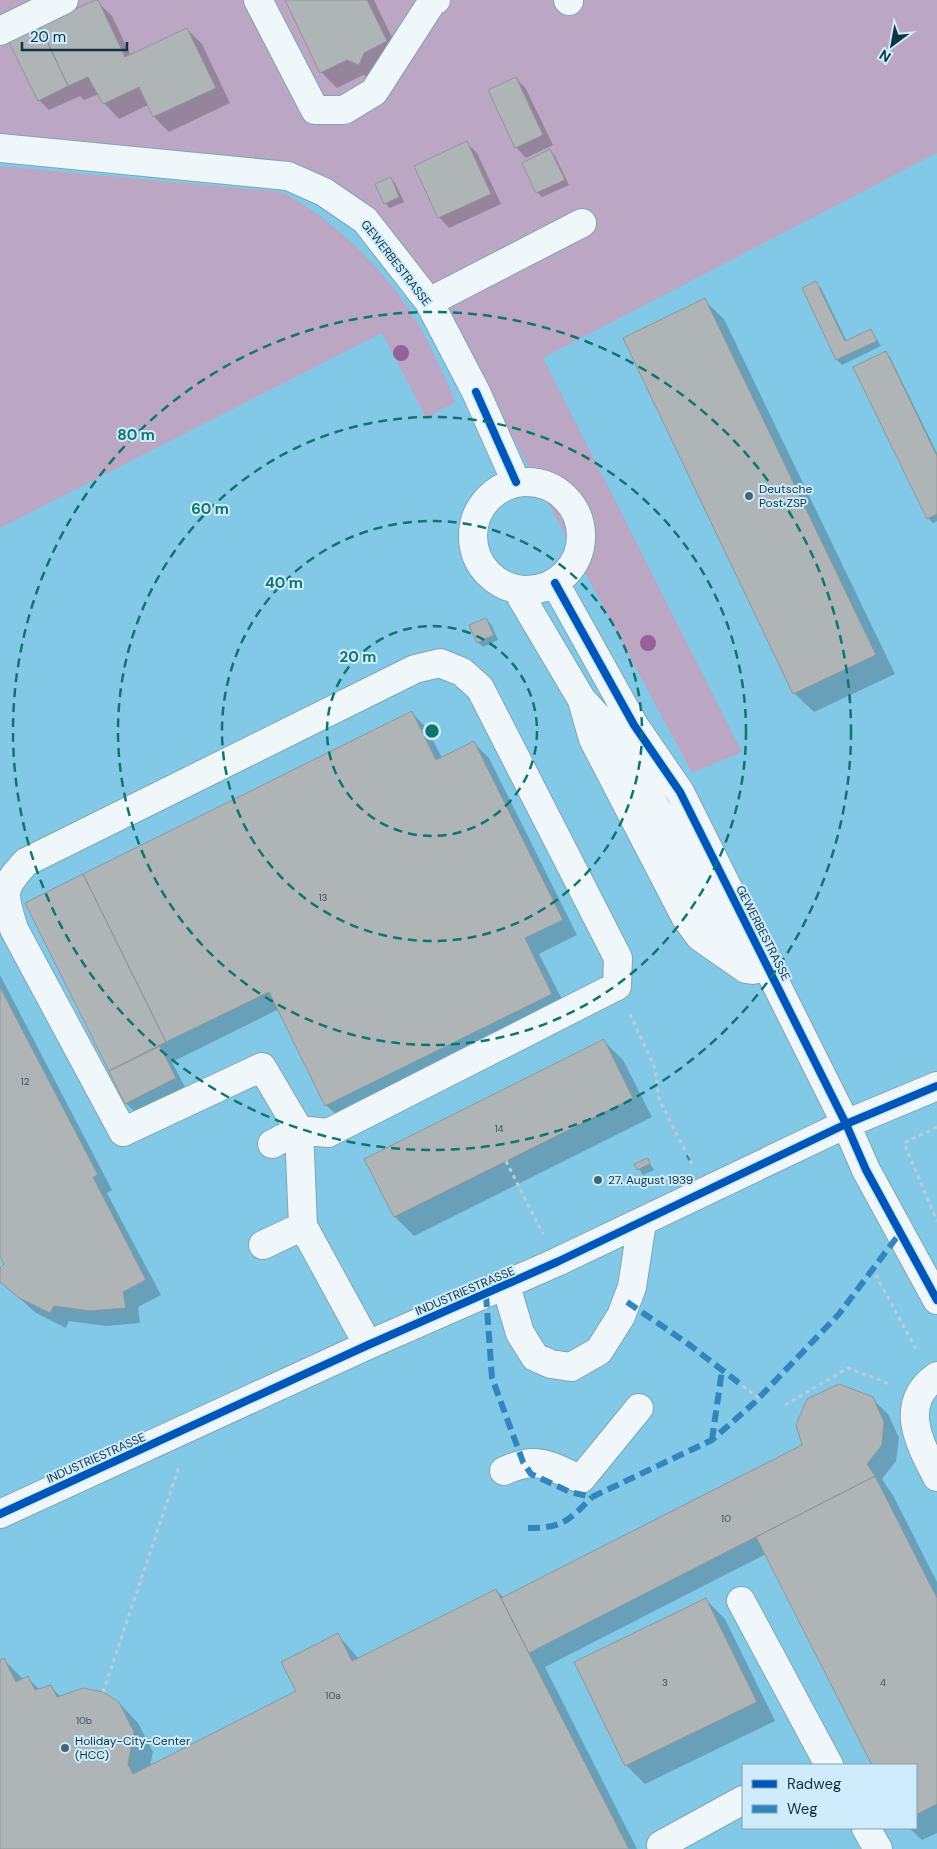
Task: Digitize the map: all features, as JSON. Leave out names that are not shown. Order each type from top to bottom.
[{"type":"street","points":[[0,32],[64,0]]},
{"type":"street","points":[[258,0],[315,110],[344,110],[374,92],[433,1]]},
{"type":"street","name":"GEWERBESTRASSE","points":[[0,148],[288,176],[324,192],[365,220],[428,302],[476,392],[516,482]]},
{"type":"street","points":[[428,302],[582,223]]},
{"type":"street","points":[[516,482],[537,483],[553,489],[566,499],[576,513],[581,530],[580,546],[575,563],[555,583],[534,591],[517,590],[500,584],[487,574],[478,560],[472,544],[473,527],[479,510],[489,497],[503,487],[516,482]]},
{"type":"street","name":"GEWERBESTRASSE","points":[[555,583],[634,725],[680,792],[846,1124],[866,1170],[937,1300]]},
{"type":"street","points":[[517,590],[582,700],[593,739],[686,918],[700,937],[746,969],[772,975]]},
{"type":"street","points":[[272,1144],[299,1130],[328,1133],[617,986],[618,958],[480,688],[462,672],[440,663],[415,669],[26,862],[9,880],[5,898],[14,929],[124,1132],[262,1067],[299,1130],[303,1226],[368,1345]]},
{"type":"street","name":"INDUSTRIESTRASSE","points":[[0,1514],[368,1345],[506,1286],[846,1124],[937,1086]]},
{"type":"street","points":[[506,1286],[520,1333],[535,1357],[551,1364],[571,1367],[599,1350],[621,1316],[632,1287],[642,1222]]},
{"type":"street","points":[[263,1245],[303,1226]]},
{"type":"street","points":[[935,1377],[918,1398],[913,1418],[920,1444],[937,1477]]},
{"type":"street","points":[[504,1471],[523,1462],[536,1462],[581,1479],[639,1408]]},
{"type":"street","points":[[741,1600],[819,1762]]},
{"type":"street","points":[[661,1845],[742,1801]]},
{"type":"street","points":[[867,1829],[878,1849]]},
{"type":"path","points":[[617,986],[655,1068],[659,1099],[674,1132]]},
{"type":"path","points":[[937,1128],[904,1143],[937,1221]]},
{"type":"path","points":[[506,1162],[532,1213]]},
{"type":"path","points":[[872,1268],[935,1377]]},
{"type":"path","points":[[785,1406],[848,1368],[890,1384],[913,1418]]},
{"type":"path","points":[[743,1386],[758,1398]]},
{"type":"path","points":[[103,1692],[192,1426]]},
{"type":"shaded area","points":[[0,0],[937,0],[937,1849],[0,1849]]},
{"type":"shaded area","points":[[0,0],[937,0],[937,153],[543,358],[742,752],[692,773],[428,278],[372,212],[262,161],[0,133]]},
{"type":"shaded area","points":[[0,166],[281,192],[303,204],[344,235],[381,273],[398,294],[425,336],[456,402],[426,418],[382,333],[0,528]]},
{"type":"building","points":[[98,0],[125,57],[187,28],[216,88],[153,117],[139,87],[103,104],[88,77],[68,86],[40,26]]},
{"type":"building","points":[[285,0],[367,0],[387,41],[364,53],[359,65],[347,60],[320,73]]},
{"type":"building","points":[[40,26],[68,86],[38,101],[9,42]]},
{"type":"building","points":[[516,77],[543,135],[515,148],[488,90]]},
{"type":"building","points":[[467,141],[491,194],[438,218],[414,166]]},
{"type":"building","points":[[550,149],[565,180],[536,193],[522,163]]},
{"type":"building","points":[[391,177],[399,197],[384,204],[375,184]]},
{"type":"building","points":[[816,281],[845,341],[871,329],[877,341],[836,360],[802,288]]},
{"type":"building","name":"Deutsche Post ZSP","points":[[705,298],[876,655],[793,694],[623,338]]},
{"type":"building","points":[[886,351],[937,456],[937,514],[927,519],[853,367]]},
{"type":"building","points":[[486,618],[494,635],[477,643],[469,625]]},
{"type":"building","points":[[412,711],[436,760],[474,741],[563,920],[525,938],[552,994],[325,1106],[269,992],[166,1042],[83,874]]},
{"type":"building","points":[[83,874],[166,1042],[109,1071],[25,903]]},
{"type":"building","points":[[0,987],[98,1175],[93,1177],[146,1280],[123,1292],[126,1308],[90,1311],[54,1306],[50,1313],[19,1298],[0,1282],[0,1268],[4,1264],[0,1257]]},
{"type":"building","points":[[604,1039],[633,1098],[394,1217],[364,1159]]},
{"type":"building","points":[[160,1046],[176,1078],[125,1104],[109,1071]]},
{"type":"building","points":[[648,1158],[650,1164],[637,1170],[634,1164]]},
{"type":"building","points":[[839,1384],[873,1397],[884,1422],[882,1445],[867,1464],[875,1476],[529,1653],[501,1598],[802,1445],[796,1425],[807,1399]]},
{"type":"building","points":[[875,1476],[937,1598],[937,1804],[917,1814],[917,1764],[871,1764],[756,1537]]},
{"type":"building","points":[[496,1589],[629,1849],[0,1849],[0,1660],[4,1658],[16,1682],[28,1676],[35,1690],[51,1685],[57,1697],[83,1688],[103,1692],[119,1702],[134,1732],[128,1764],[133,1774],[296,1691],[281,1662],[338,1633],[352,1661]]},
{"type":"building","points":[[706,1598],[757,1702],[625,1766],[574,1662]]},
{"type":"marked path","points":[[486,1295],[492,1378],[523,1462],[531,1474],[570,1492],[592,1497],[712,1440],[755,1402],[839,1314],[900,1233]]},
{"type":"marked path","points":[[627,1302],[687,1343],[743,1386]]},
{"type":"marked path","points":[[712,1440],[722,1370]]},
{"type":"marked path","points":[[528,1528],[549,1527],[564,1522],[592,1497]]},
{"type":"cycle path","points":[[476,392],[516,482]]},
{"type":"cycle path","points":[[555,583],[634,725],[680,792],[846,1124],[866,1170],[937,1300]]},
{"type":"cycle path","points":[[0,1514],[368,1345],[557,1262],[846,1124],[937,1086]]},
{"type":"place","name":"Deutsche Post ZSP","points":[[749,496]]},
{"type":"place","name":"27. August 1939","points":[[598,1180]]},
{"type":"place","name":"Holiday-City-Center (HCC)","points":[[65,1748]]}]
